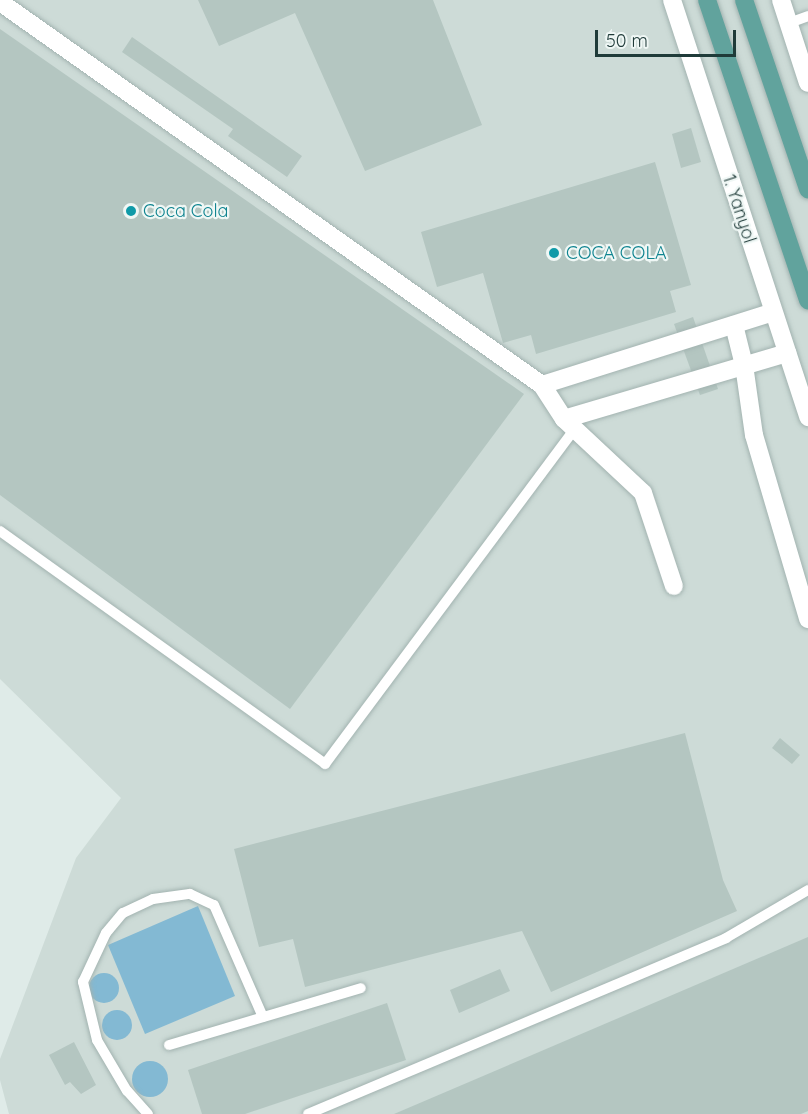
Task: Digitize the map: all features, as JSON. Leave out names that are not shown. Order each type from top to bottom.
[{"type":"main road","points":[[707,0],[808,300]]},
{"type":"main road","points":[[744,0],[808,189]]},
{"type":"street","name":"1. Yanyol","points":[[672,0],[808,417]]},
{"type":"street","points":[[781,0],[808,83]]},
{"type":"street","points":[[0,2],[542,386],[570,424],[643,493],[674,586]]},
{"type":"street","points":[[542,386],[773,312]]},
{"type":"street","points":[[734,324],[744,365],[754,435],[808,619]]},
{"type":"street","points":[[570,424],[786,352]]},
{"type":"lane","points":[[789,23],[808,16]]},
{"type":"lane","points":[[0,531],[325,764],[570,424]]},
{"type":"lane","points":[[308,1114],[726,938],[808,890]]},
{"type":"lane","points":[[148,1114],[127,1091],[97,1040],[83,982],[106,933],[123,913],[153,899],[190,894],[214,905],[263,1017]]},
{"type":"lane","points":[[169,1045],[361,988]]},
{"type":"shaded area","points":[[0,0],[808,0],[808,1114],[9,1114],[0,1080],[0,1059],[76,858],[121,798],[0,679]]},
{"type":"water","points":[[198,906],[235,996],[145,1034],[108,945]]},
{"type":"water","points":[[104,973],[115,977],[119,988],[115,999],[104,1003],[93,999],[89,988],[93,977]]},
{"type":"water","points":[[117,1010],[128,1014],[132,1025],[128,1036],[117,1040],[106,1036],[102,1025],[106,1014]]},
{"type":"water","points":[[150,1061],[163,1066],[168,1079],[163,1092],[150,1097],[137,1092],[132,1079],[137,1066]]},
{"type":"building","points":[[198,0],[433,0],[482,125],[365,171],[295,13],[219,46]]},
{"type":"building","name":"Coca Cola","points":[[0,29],[524,394],[290,709],[0,495]]},
{"type":"building","points":[[132,37],[302,156],[287,177],[228,136],[233,129],[122,52]]},
{"type":"building","points":[[691,128],[701,162],[681,168],[672,134]]},
{"type":"building","name":"COCA COLA","points":[[655,162],[691,285],[670,291],[676,312],[536,354],[531,335],[503,343],[483,273],[437,287],[421,232]]},
{"type":"building","points":[[693,317],[718,389],[700,395],[674,324]]},
{"type":"building","points":[[685,733],[723,880],[737,911],[551,992],[522,931],[305,987],[293,939],[259,947],[234,849]]},
{"type":"building","points":[[780,738],[800,755],[792,764],[772,748]]},
{"type":"building","points":[[808,937],[808,1111],[801,1114],[394,1114]]},
{"type":"building","points":[[500,969],[510,991],[459,1013],[450,990]]},
{"type":"building","points":[[387,1003],[406,1060],[245,1114],[202,1114],[188,1070]]},
{"type":"building","points":[[74,1042],[96,1085],[81,1094],[70,1082],[65,1085],[49,1055]]},
{"type":"place","name":"Coca Cola","points":[[131,211]]},
{"type":"place","name":"COCA COLA","points":[[554,253]]}]
